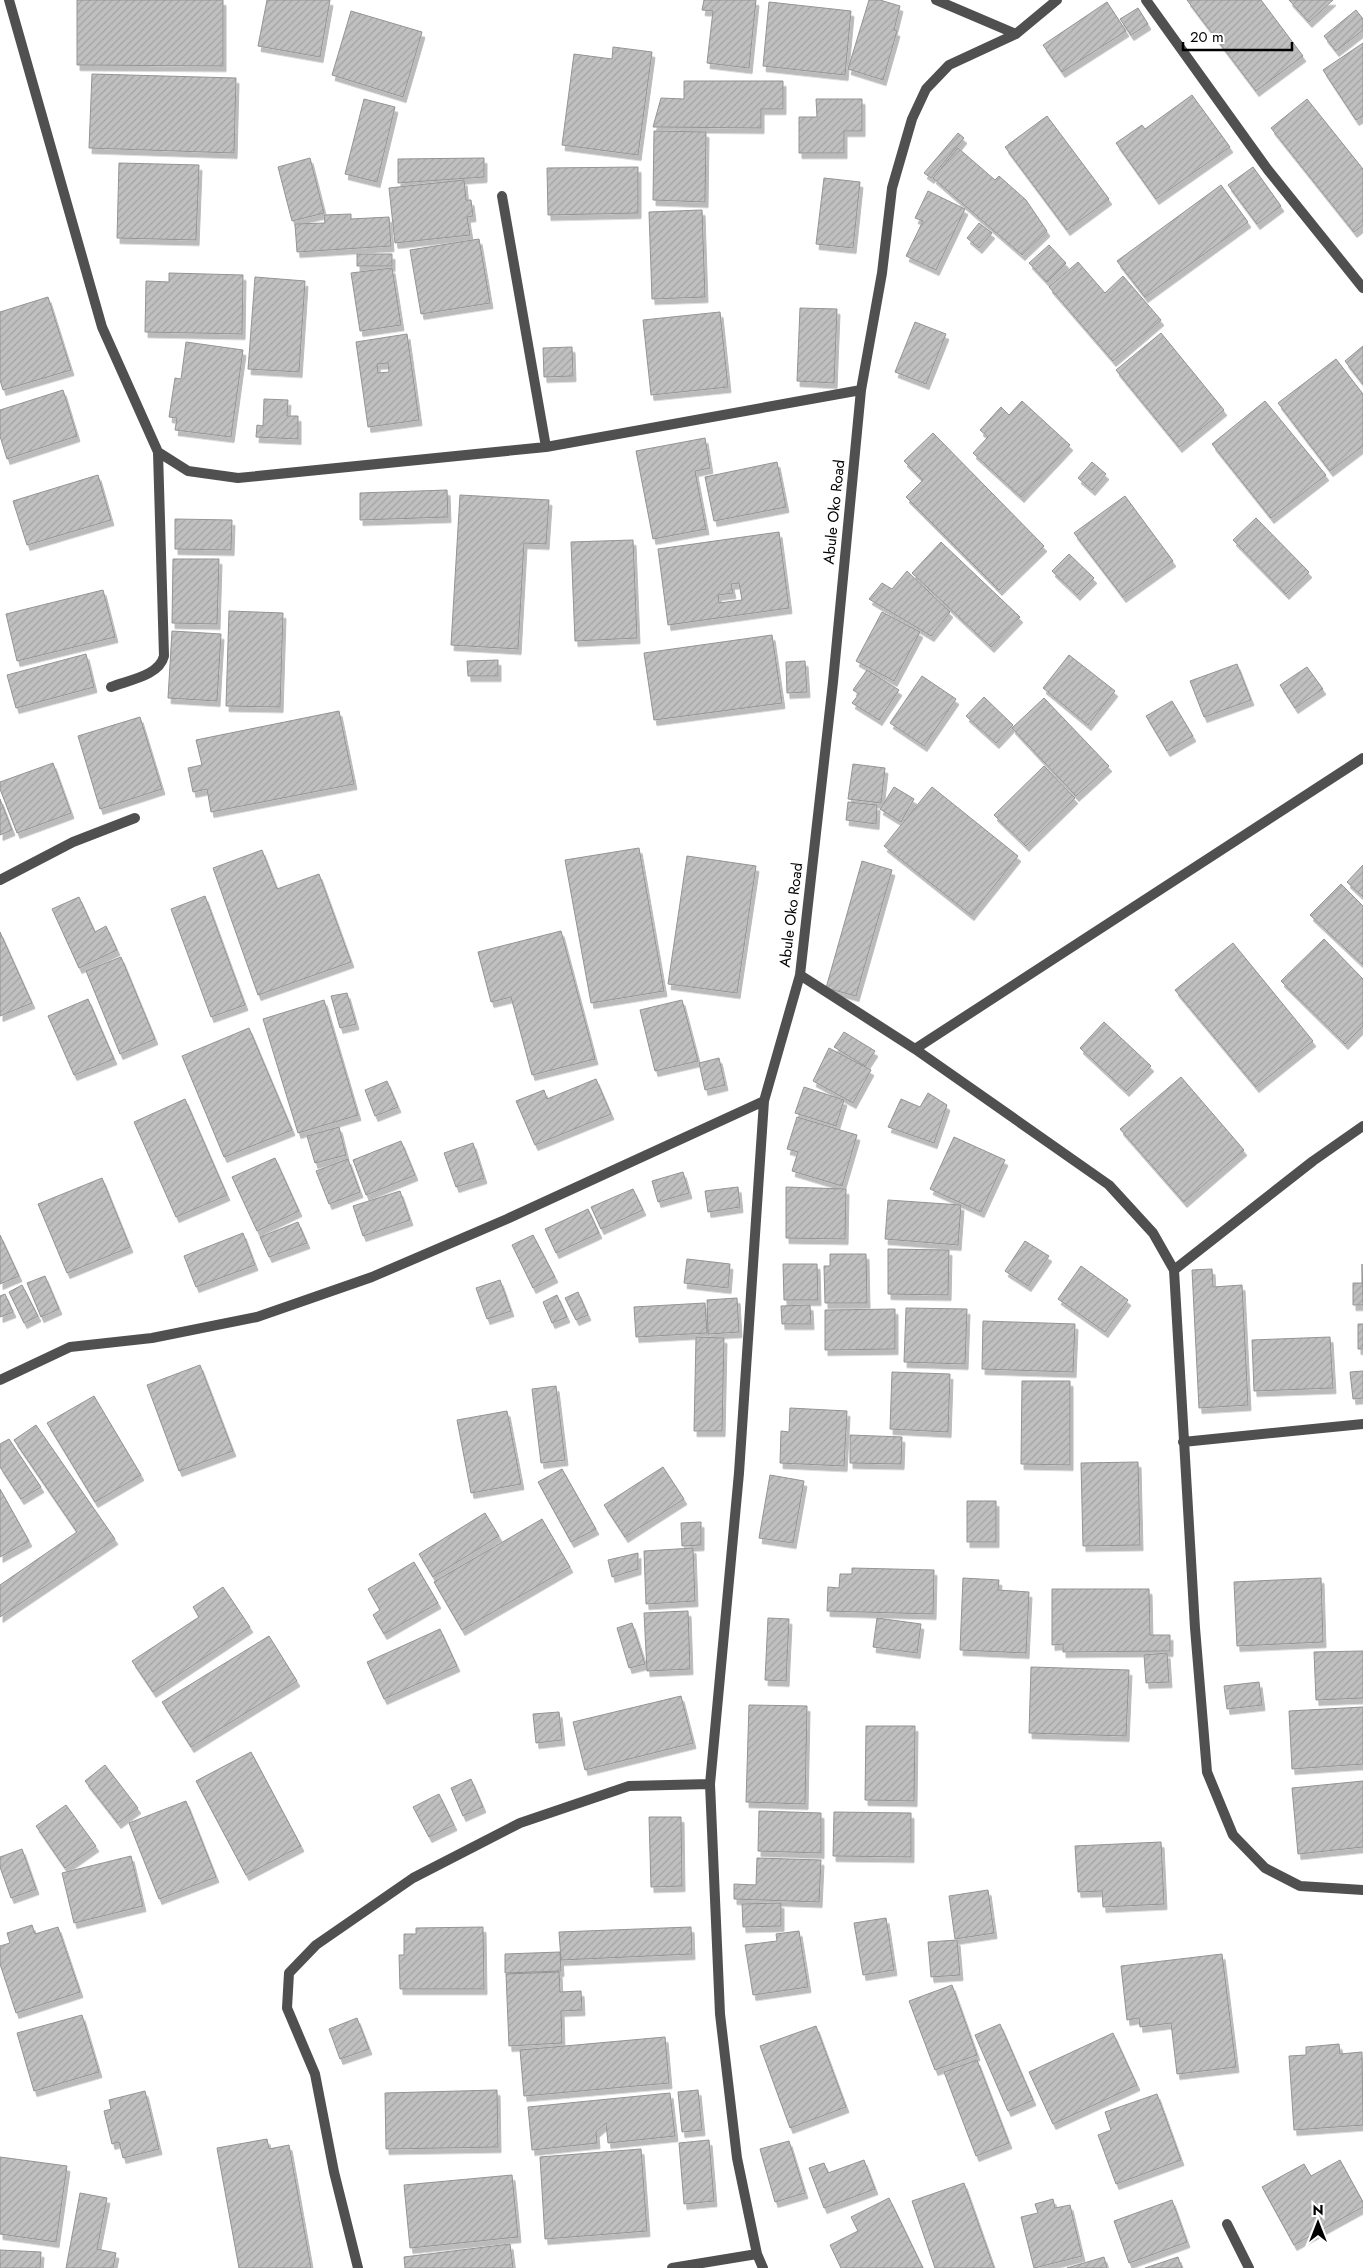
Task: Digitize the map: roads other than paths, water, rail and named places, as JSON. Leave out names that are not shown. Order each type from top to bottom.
[{"type":"street","points":[[9,0],[102,327],[158,452],[164,656],[161,666],[154,671],[111,687]]},
{"type":"street","points":[[936,0],[1016,34]]},
{"type":"street","name":"Abule Oko Road","points":[[763,2268],[757,2254],[737,2158],[720,2014],[710,1784],[739,1473],[764,1101],[800,975],[832,692],[861,390],[882,273],[892,188],[912,119],[926,89],[948,65],[1016,34],[1058,0]]},
{"type":"street","points":[[1146,0],[1268,170],[1363,288]]},
{"type":"street","points":[[502,196],[546,447]]},
{"type":"street","points":[[158,452],[188,471],[238,478],[546,447],[861,390]]},
{"type":"street","points":[[915,1049],[1363,758]]},
{"type":"street","points":[[0,880],[73,842],[135,818]]},
{"type":"street","points":[[800,975],[915,1049],[1109,1185],[1153,1233],[1174,1270],[1183,1442],[1207,1772],[1233,1835],[1265,1868],[1300,1886],[1363,1890]]},
{"type":"street","points":[[0,1380],[70,1347],[152,1338],[257,1317],[372,1277],[507,1219],[764,1101]]},
{"type":"street","points":[[1174,1270],[1313,1161],[1363,1126]]},
{"type":"street","points":[[1183,1442],[1363,1424]]},
{"type":"street","points":[[358,2268],[334,2172],[315,2074],[287,2008],[289,1972],[316,1945],[413,1878],[520,1823],[629,1786],[710,1784]]},
{"type":"street","points":[[1227,2224],[1249,2268]]},
{"type":"street","points":[[672,2268],[757,2254]]}]
